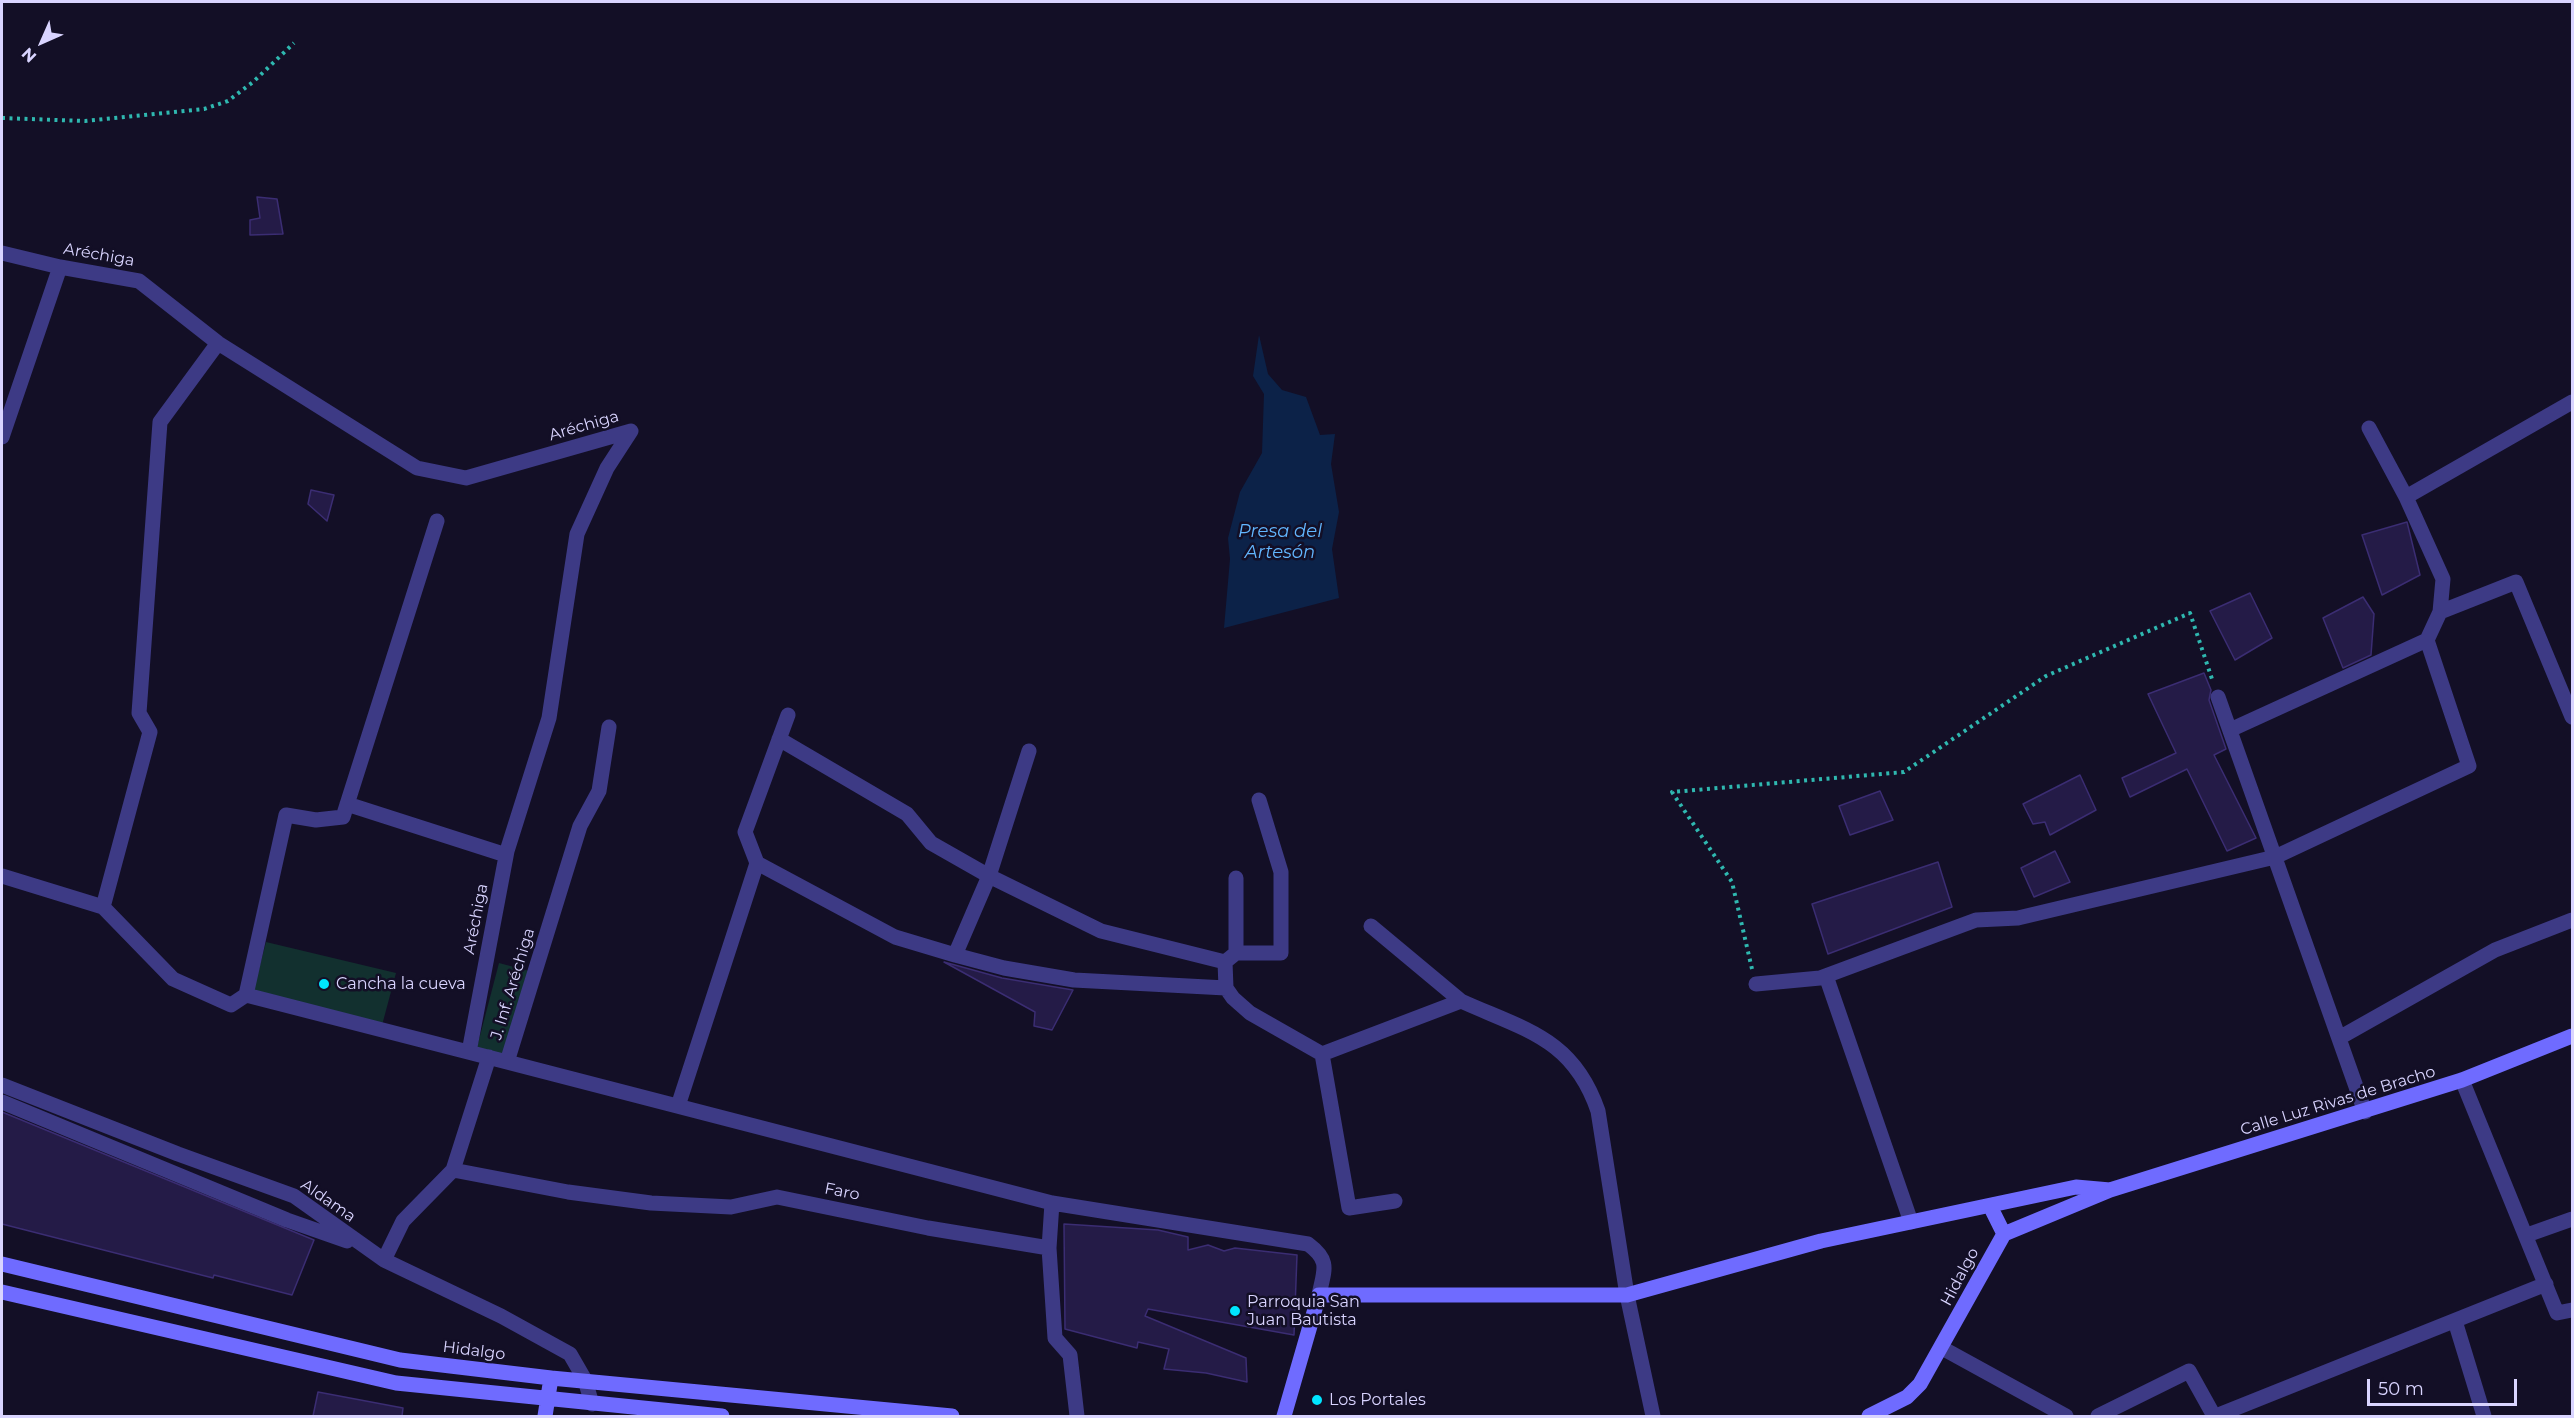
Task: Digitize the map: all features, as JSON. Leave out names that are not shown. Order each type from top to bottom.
[{"type":"main road","name":"Calle Luz Rivas de Bracho","points":[[2110,1190],[2462,1080],[2572,1036]]},
{"type":"main road","points":[[1284,1416],[1319,1295],[1627,1295],[1821,1241],[2076,1187],[2110,1190]]},
{"type":"main road","points":[[1990,1206],[2004,1234],[2110,1190]]},
{"type":"main road","name":"Hidalgo","points":[[1869,1416],[1907,1397],[1920,1384],[2004,1234]]},
{"type":"main road","name":"Hidalgo","points":[[2,1264],[400,1360],[551,1378],[952,1416]]},
{"type":"main road","points":[[2,1292],[396,1383],[548,1401],[722,1416]]},
{"type":"main road","points":[[545,1416],[551,1378]]},
{"type":"street","name":"Aréchiga","points":[[2,253],[60,267],[139,280],[218,343],[417,468],[466,478],[631,431],[607,468],[577,534],[549,718],[506,855],[469,1052]]},
{"type":"street","points":[[2,437],[60,267]]},
{"type":"street","points":[[102,907],[150,732],[139,713],[160,422],[218,343]]},
{"type":"street","points":[[2406,497],[2572,402]]},
{"type":"street","points":[[2230,730],[2427,640],[2440,612],[2443,579],[2406,497],[2369,428]]},
{"type":"street","points":[[246,995],[286,815],[316,820],[343,817],[437,521]]},
{"type":"street","points":[[2440,612],[2516,582],[2572,717]]},
{"type":"street","points":[[1756,984],[1826,976],[1976,920],[2019,918],[2275,857],[2469,766],[2427,640]]},
{"type":"street","points":[[2218,697],[2365,1112]]},
{"type":"street","points":[[678,1106],[757,863],[746,832],[788,715]]},
{"type":"street","name":"J. Inf. Aréchiga","points":[[2,876],[102,907],[173,979],[231,1005],[246,995],[507,1062],[580,825],[599,791],[609,727]]},
{"type":"street","points":[[779,739],[907,813],[931,843],[989,876],[1101,932],[1230,957],[1281,953],[1281,872],[1259,800]]},
{"type":"street","points":[[955,955],[989,876],[1029,751]]},
{"type":"street","points":[[347,804],[506,855]]},
{"type":"street","points":[[757,863],[895,937],[955,955],[1004,968],[1074,980],[1226,988],[1250,1013],[1322,1054]]},
{"type":"street","points":[[1226,988],[1236,878]]},
{"type":"street","points":[[2339,1038],[2495,950],[2572,920]]},
{"type":"street","points":[[1371,926],[1461,1001],[1560,1048],[1577,1066],[1590,1088],[1598,1111],[1627,1295],[1653,1416]]},
{"type":"street","points":[[1826,976],[1911,1222]]},
{"type":"street","points":[[1322,1054],[1461,1001]]},
{"type":"street","points":[[1322,1054],[1349,1208],[1395,1201]]},
{"type":"street","points":[[384,1260],[403,1221],[453,1170],[489,1057]]},
{"type":"street","points":[[507,1062],[1052,1203],[1308,1244],[1321,1253],[1325,1266],[1319,1295]]},
{"type":"street","points":[[2462,1080],[2557,1313],[2572,1310]]},
{"type":"street","name":"Aldama","points":[[2,1085],[178,1154],[294,1196],[361,1246],[384,1260],[501,1316],[570,1354],[585,1380],[592,1404]]},
{"type":"street","points":[[2,1102],[286,1220],[361,1246]]},
{"type":"street","points":[[172,1174],[178,1154]]},
{"type":"street","name":"Faro","points":[[453,1170],[568,1192],[651,1203],[731,1207],[777,1197],[1049,1248]]},
{"type":"street","points":[[1052,1203],[1049,1248],[1055,1338],[1070,1355],[1077,1416]]},
{"type":"street","points":[[2527,1235],[2572,1220]]},
{"type":"street","points":[[2098,1416],[2189,1371],[2215,1416],[2546,1284]]},
{"type":"street","points":[[2455,1321],[2484,1416]]},
{"type":"street","points":[[1942,1348],[2066,1416]]},
{"type":"path","points":[[2,118],[85,122],[204,109],[228,101],[253,82],[294,43]]},
{"type":"path","points":[[1756,984],[1732,882],[1672,792],[1904,772],[2046,676],[2190,613],[2218,697]]},
{"type":"green space","name":"Cancha la cueva","points":[[266,942],[396,973],[381,1029],[252,996]]},
{"type":"green space","points":[[499,963],[529,971],[506,1059],[476,1051]]},
{"type":"water","name":"Presa del Artesón","points":[[1259,335],[1268,374],[1282,390],[1306,397],[1320,435],[1335,434],[1331,464],[1339,512],[1332,549],[1339,598],[1224,628],[1230,559],[1228,538],[1240,492],[1262,453],[1264,394],[1253,376]]},
{"type":"building","points":[[257,197],[277,199],[283,234],[250,235],[250,220],[260,218]]},
{"type":"building","points":[[311,490],[334,495],[327,521],[308,504]]},
{"type":"building","points":[[2407,522],[2420,575],[2382,595],[2362,535]]},
{"type":"building","points":[[2250,593],[2272,638],[2235,660],[2210,611]]},
{"type":"building","points":[[2363,597],[2374,614],[2371,655],[2343,668],[2323,618]]},
{"type":"building","points":[[2204,673],[2211,690],[2209,700],[2226,749],[2214,755],[2256,838],[2227,851],[2187,769],[2130,797],[2122,778],[2176,753],[2148,694]]},
{"type":"building","points":[[2080,775],[2096,810],[2050,835],[2045,822],[2033,824],[2023,804]]},
{"type":"building","points":[[1880,791],[1893,820],[1850,835],[1839,806]]},
{"type":"building","points":[[2055,851],[2070,882],[2034,897],[2021,868]]},
{"type":"building","points":[[1938,862],[1952,907],[1828,954],[1812,904]]},
{"type":"building","points":[[944,962],[1002,978],[1073,990],[1052,1030],[1034,1026],[1035,1012]]},
{"type":"building","points":[[2,1112],[314,1240],[292,1295],[214,1275],[213,1278],[2,1224]]},
{"type":"building","points":[[1064,1224],[1158,1230],[1188,1237],[1188,1250],[1208,1245],[1224,1251],[1235,1248],[1297,1255],[1294,1335],[1148,1309],[1145,1316],[1246,1358],[1247,1382],[1206,1373],[1164,1369],[1169,1349],[1138,1342],[1137,1348],[1065,1329]]},
{"type":"building","points":[[318,1392],[403,1408],[402,1416],[313,1416]]},
{"type":"place","name":"Cancha la cueva","points":[[324,984]]},
{"type":"place","name":"Parroquia San Juan Bautista","points":[[1235,1311]]},
{"type":"place","name":"Los Portales","points":[[1317,1400]]}]
